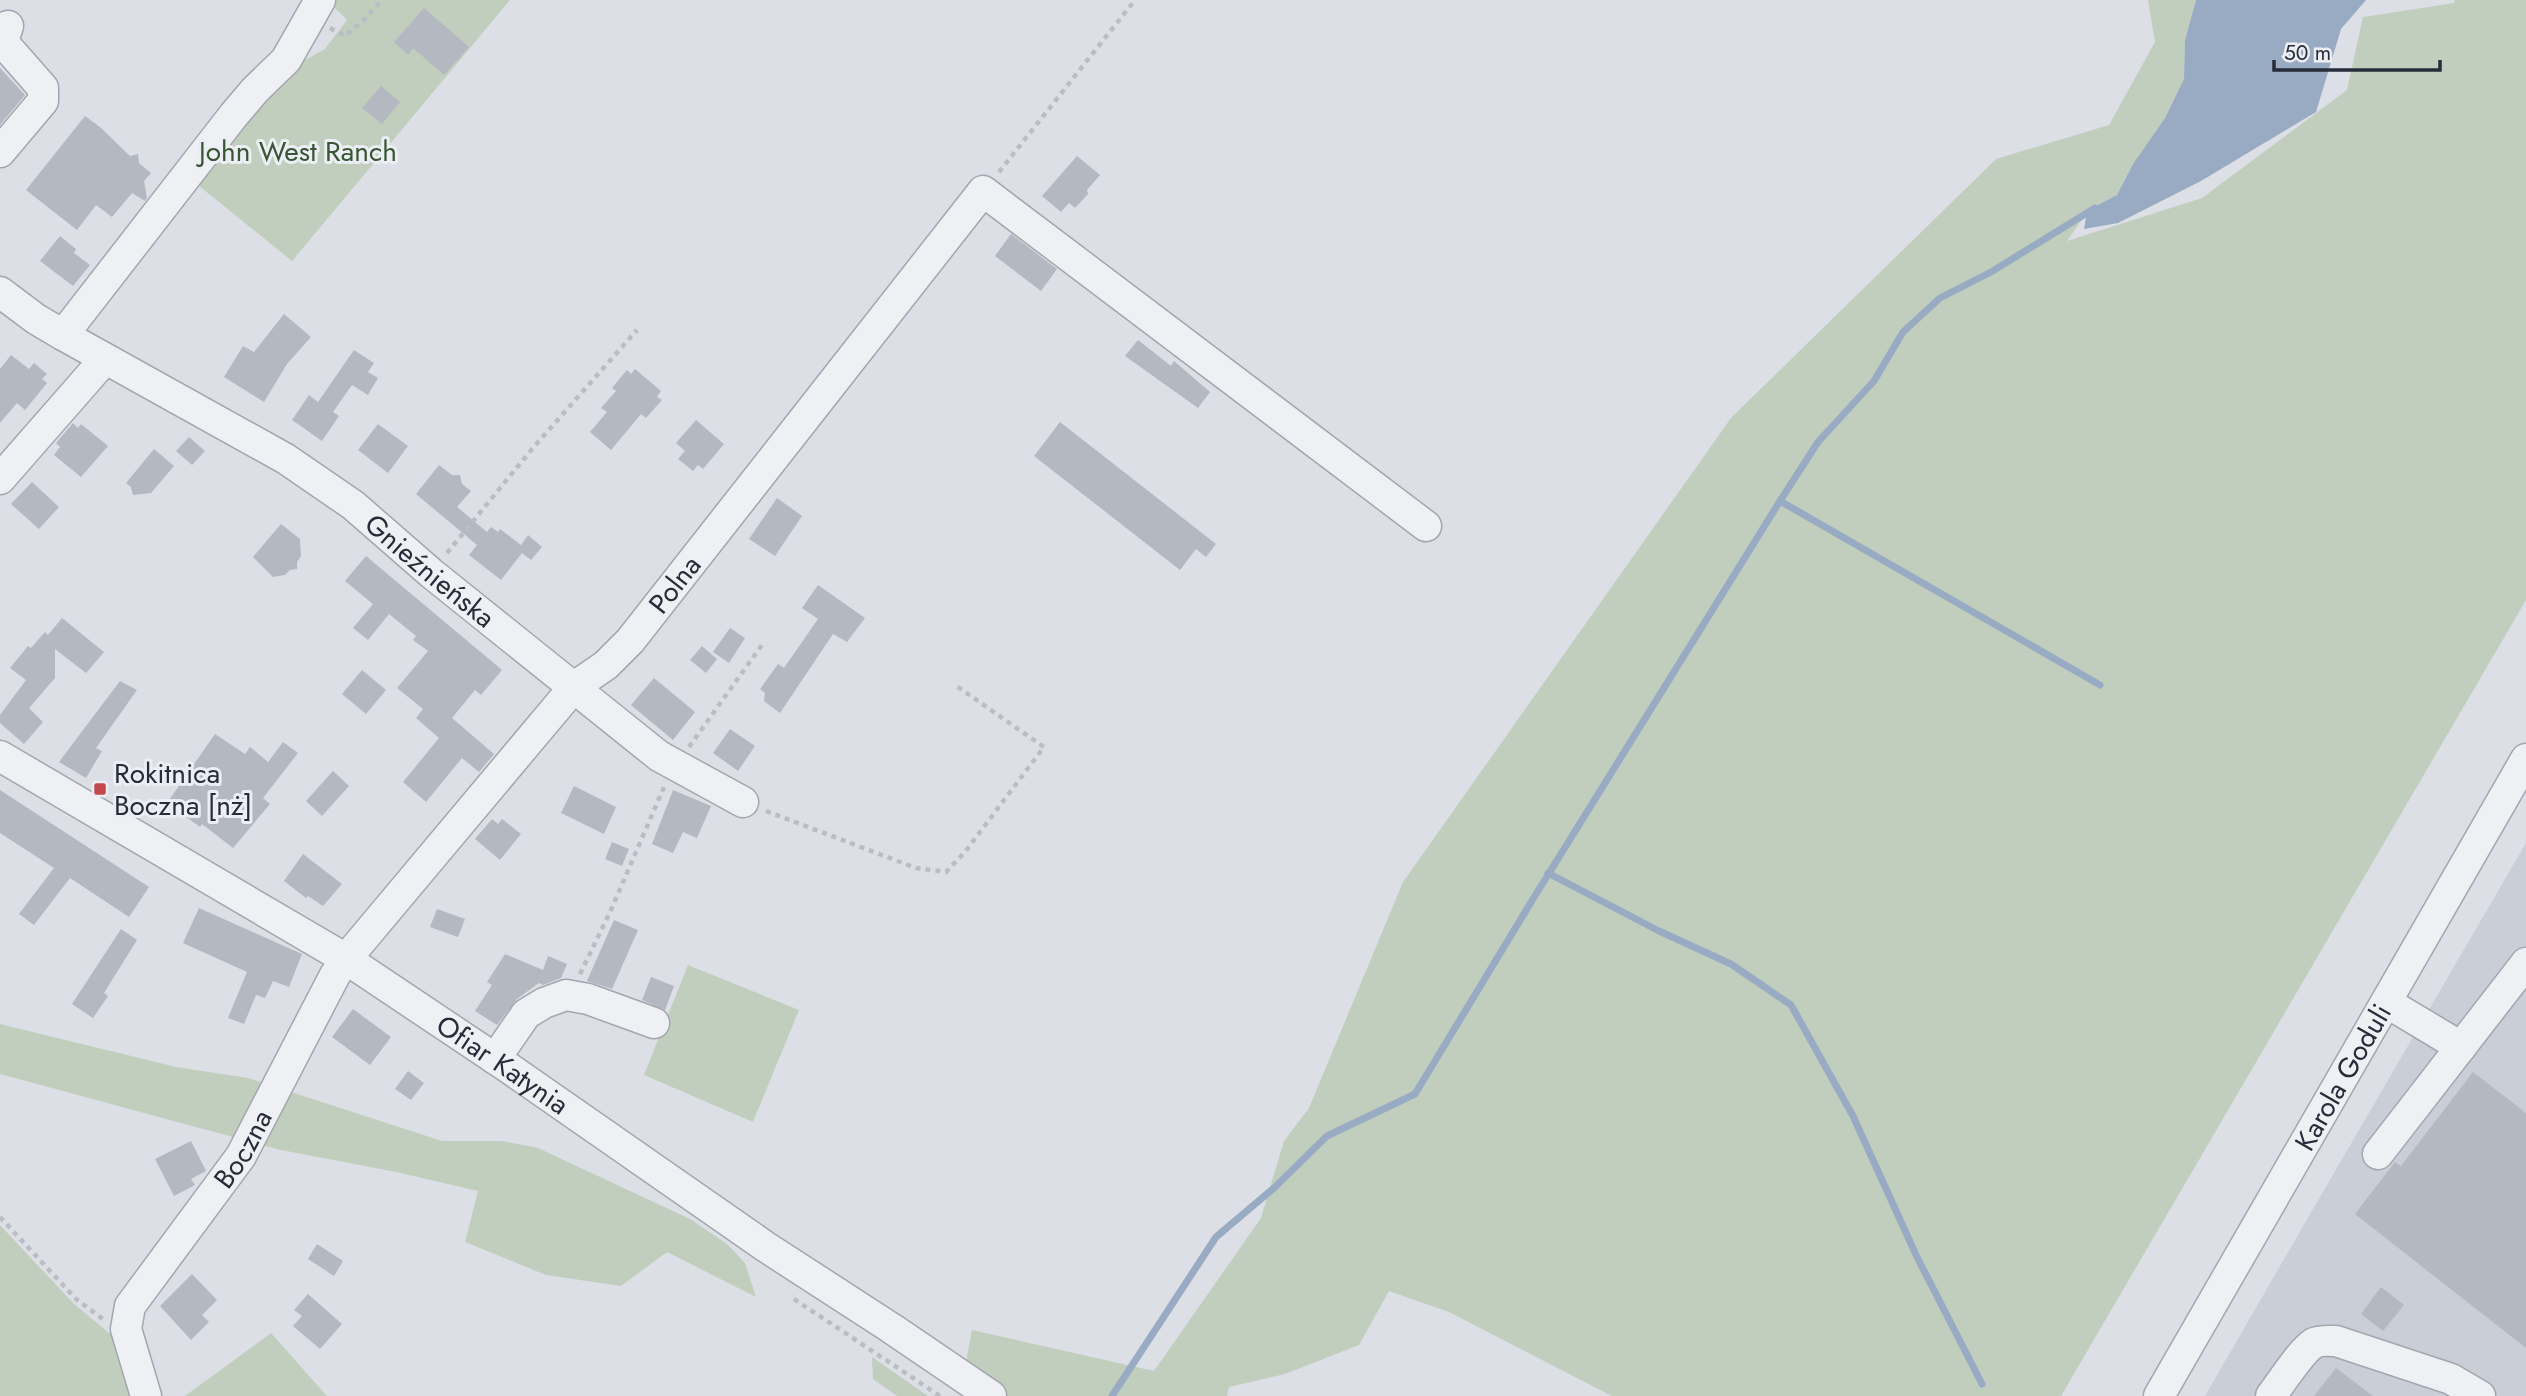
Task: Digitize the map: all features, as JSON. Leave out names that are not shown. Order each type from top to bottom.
[{"type":"street","points":[[63,335],[233,116],[286,60],[315,8]]},
{"type":"street","points":[[0,152],[43,101],[43,88],[7,47],[4,38],[8,26]]},
{"type":"street","points":[[983,191],[1426,526]]},
{"type":"street","name":"Polna","points":[[346,959],[574,687],[607,665],[630,641],[983,191]]},
{"type":"street","name":"Gnieźnieńska","points":[[0,292],[63,335],[286,459],[353,505],[431,573],[659,756],[743,802]]},
{"type":"street","points":[[0,479],[105,359]]},
{"type":"street","name":"Ofiar Katynia","points":[[0,756],[346,959],[766,1247],[991,1396]]},
{"type":"street","name":"Karola Goduli","points":[[2159,1396],[2526,759]]},
{"type":"street","name":"Boczna","points":[[126,1329],[130,1306],[241,1156],[335,975],[346,959]]},
{"type":"street","points":[[2378,1154],[2526,963]]},
{"type":"street","points":[[495,1059],[526,1014],[544,1003],[566,995],[588,999],[654,1023]]},
{"type":"street","points":[[2386,1002],[2461,1047]]},
{"type":"street","points":[[126,1329],[146,1396]]},
{"type":"street","points":[[2271,1396],[2306,1350],[2315,1343],[2336,1341],[2451,1379],[2480,1396]]},
{"type":"path","points":[[315,8],[345,36],[382,0]]},
{"type":"path","points":[[983,191],[1135,0]]},
{"type":"path","points":[[431,573],[532,449],[638,330]]},
{"type":"path","points":[[566,995],[578,979],[600,933],[667,779],[764,642]]},
{"type":"path","points":[[743,802],[916,868],[946,872],[965,852],[1044,747],[955,685]]},
{"type":"path","points":[[0,1217],[76,1299],[104,1320],[126,1329]]},
{"type":"shaded area","points":[[2526,843],[2526,1396],[2205,1396],[2313,1209]]},
{"type":"green space","name":"John West Ranch","points":[[335,0],[510,0],[292,261],[193,181],[296,65],[325,49],[347,20],[331,4]]},
{"type":"green space","points":[[2148,0],[2196,0],[2185,40],[2184,79],[2165,118],[2133,164],[2117,195],[2087,212],[2067,241],[2202,198],[2347,90],[2363,17],[2454,3],[2455,0],[2526,0],[2526,600],[2061,1396],[1612,1396],[1449,1312],[1389,1291],[1359,1345],[1285,1374],[1229,1387],[1227,1396],[1007,1396],[965,1368],[972,1330],[1154,1371],[1261,1218],[1284,1141],[1309,1108],[1403,882],[1731,418],[1996,159],[2109,125],[2155,42]]},
{"type":"green space","points":[[688,965],[799,1010],[753,1122],[644,1075]]},
{"type":"green space","points":[[0,1024],[176,1067],[248,1078],[442,1141],[502,1141],[538,1148],[690,1219],[727,1244],[745,1263],[756,1297],[667,1252],[621,1286],[546,1275],[465,1242],[478,1191],[281,1150],[0,1074]]},
{"type":"green space","points":[[0,1225],[73,1303],[115,1338],[138,1396],[0,1396]]},
{"type":"green space","points":[[271,1333],[327,1396],[185,1396]]},
{"type":"green space","points":[[872,1357],[928,1396],[897,1396],[873,1379]]},
{"type":"water","points":[[2196,0],[2366,0],[2341,29],[2316,112],[2201,181],[2118,223],[2084,229],[2087,211],[2117,195],[2133,164],[2165,118],[2184,79],[2185,40]]},
{"type":"building","points":[[424,8],[469,47],[444,75],[413,48],[408,55],[394,42]]},
{"type":"building","points":[[0,68],[25,95],[0,125]]},
{"type":"building","points":[[381,86],[400,102],[382,124],[362,108]]},
{"type":"building","points":[[85,116],[130,156],[138,154],[139,163],[151,173],[144,181],[147,198],[145,201],[132,193],[112,217],[96,205],[77,230],[26,190]]},
{"type":"building","points":[[1077,156],[1100,175],[1075,208],[1069,203],[1061,212],[1042,196]]},
{"type":"building","points":[[1011,234],[1057,269],[1041,291],[995,256]]},
{"type":"building","points":[[60,236],[76,249],[74,253],[90,265],[73,286],[40,261]]},
{"type":"building","points":[[284,314],[311,337],[287,364],[264,402],[224,377],[243,346],[254,352]]},
{"type":"building","points":[[1138,340],[1171,366],[1174,361],[1210,392],[1198,408],[1125,356]]},
{"type":"building","points":[[354,350],[374,363],[368,372],[378,378],[368,395],[352,385],[333,412],[339,416],[322,441],[292,420],[309,395],[318,402]]},
{"type":"building","points":[[11,355],[29,369],[34,363],[47,374],[42,379],[47,383],[25,410],[17,403],[0,423],[0,369]]},
{"type":"building","points":[[635,369],[661,391],[657,397],[662,400],[646,418],[641,414],[611,450],[590,432],[607,412],[601,408],[616,391],[612,388],[627,370],[631,374]]},
{"type":"building","points":[[696,420],[724,444],[703,469],[698,465],[693,471],[678,459],[685,451],[676,443]]},
{"type":"building","points":[[1060,422],[1216,544],[1206,557],[1196,549],[1180,570],[1034,456]]},
{"type":"building","points":[[73,423],[78,428],[81,424],[108,446],[81,477],[54,455],[60,447],[56,443]]},
{"type":"building","points":[[378,424],[408,446],[388,473],[358,450]]},
{"type":"building","points":[[189,437],[205,451],[192,465],[176,451]]},
{"type":"building","points":[[154,449],[174,466],[151,493],[133,495],[131,487],[126,483]]},
{"type":"building","points":[[439,465],[452,475],[460,475],[462,484],[471,491],[457,507],[487,532],[491,527],[498,532],[500,529],[521,545],[528,535],[542,547],[531,560],[522,553],[501,580],[469,555],[477,545],[416,494]]},
{"type":"building","points":[[32,482],[59,507],[39,529],[11,504]]},
{"type":"building","points":[[777,498],[802,516],[775,556],[749,539]]},
{"type":"building","points":[[281,524],[300,539],[301,556],[297,569],[273,577],[253,557]]},
{"type":"building","points":[[366,556],[502,670],[481,695],[475,690],[452,718],[494,754],[479,772],[462,758],[426,802],[403,782],[439,738],[416,718],[423,709],[397,688],[428,651],[413,640],[416,636],[389,614],[368,640],[353,628],[373,604],[345,581]]},
{"type":"building","points":[[818,585],[865,618],[847,642],[833,634],[780,713],[764,701],[765,693],[760,689],[778,664],[784,668],[818,619],[802,608]]},
{"type":"building","points":[[62,618],[104,652],[86,673],[55,649],[55,678],[29,708],[43,722],[24,744],[0,723],[0,715],[26,680],[10,668],[28,646],[31,648],[45,632],[48,635]]},
{"type":"building","points":[[730,628],[745,638],[729,663],[713,652]]},
{"type":"building","points":[[702,646],[717,659],[706,673],[690,660]]},
{"type":"building","points":[[362,670],[386,690],[366,714],[342,694]]},
{"type":"building","points":[[654,678],[695,712],[673,740],[631,705]]},
{"type":"building","points":[[120,681],[137,690],[96,748],[102,751],[86,778],[59,762]]},
{"type":"building","points":[[730,729],[755,746],[738,771],[713,753]]},
{"type":"building","points":[[215,734],[245,754],[250,747],[268,762],[283,742],[298,753],[263,798],[270,804],[233,848],[202,824],[200,827],[167,803]]},
{"type":"building","points":[[333,771],[349,786],[322,816],[306,801]]},
{"type":"building","points":[[574,786],[616,807],[604,834],[561,813]]},
{"type":"building","points":[[0,790],[149,887],[129,917],[70,878],[34,925],[19,914],[54,868],[0,833]]},
{"type":"building","points":[[673,790],[711,806],[697,838],[683,832],[673,853],[652,844]]},
{"type":"building","points":[[492,819],[498,824],[502,819],[521,834],[500,860],[475,839]]},
{"type":"building","points":[[612,842],[629,849],[622,866],[605,859]]},
{"type":"building","points":[[303,854],[342,884],[323,906],[308,896],[306,898],[284,881]]},
{"type":"building","points":[[199,908],[302,954],[289,987],[273,981],[265,998],[256,995],[244,1024],[228,1018],[247,972],[183,943]]},
{"type":"building","points":[[437,909],[465,919],[458,937],[430,927]]},
{"type":"building","points":[[614,920],[638,930],[612,989],[587,981]]},
{"type":"building","points":[[121,929],[137,940],[104,993],[108,996],[93,1018],[72,1004]]},
{"type":"building","points":[[505,954],[543,970],[548,956],[567,964],[561,978],[543,985],[539,983],[517,999],[497,1025],[475,1011],[492,985],[487,982]]},
{"type":"building","points":[[651,977],[674,986],[665,1010],[642,1000]]},
{"type":"building","points":[[353,1009],[391,1037],[370,1065],[332,1037]]},
{"type":"building","points":[[408,1071],[424,1083],[411,1100],[395,1089]]},
{"type":"building","points":[[2473,1072],[2526,1113],[2526,1348],[2355,1214],[2395,1162],[2401,1166]]},
{"type":"building","points":[[191,1141],[206,1171],[191,1179],[195,1185],[174,1196],[155,1159]]},
{"type":"building","points":[[317,1244],[343,1261],[334,1276],[308,1259]]},
{"type":"building","points":[[192,1274],[217,1300],[202,1315],[209,1322],[191,1340],[160,1306]]},
{"type":"building","points":[[2381,1287],[2404,1305],[2383,1331],[2361,1314]]},
{"type":"building","points":[[308,1294],[342,1324],[320,1349],[293,1326],[302,1316],[294,1310]]},
{"type":"building","points":[[2336,1368],[2373,1396],[2314,1396]]},
{"type":"waterway","points":[[1112,1396],[1216,1237],[1274,1188],[1327,1136],[1415,1094],[1780,501],[1818,442],[1874,381],[1903,332],[1940,298],[1991,272],[2095,208]]},
{"type":"waterway","points":[[1780,501],[2100,685]]},
{"type":"waterway","points":[[1548,873],[1659,931],[1731,964],[1791,1005],[1853,1116],[1917,1257],[1982,1384]]},
{"type":"place","name":"Rokitnica Boczna [nż]","points":[[100,789]]}]
